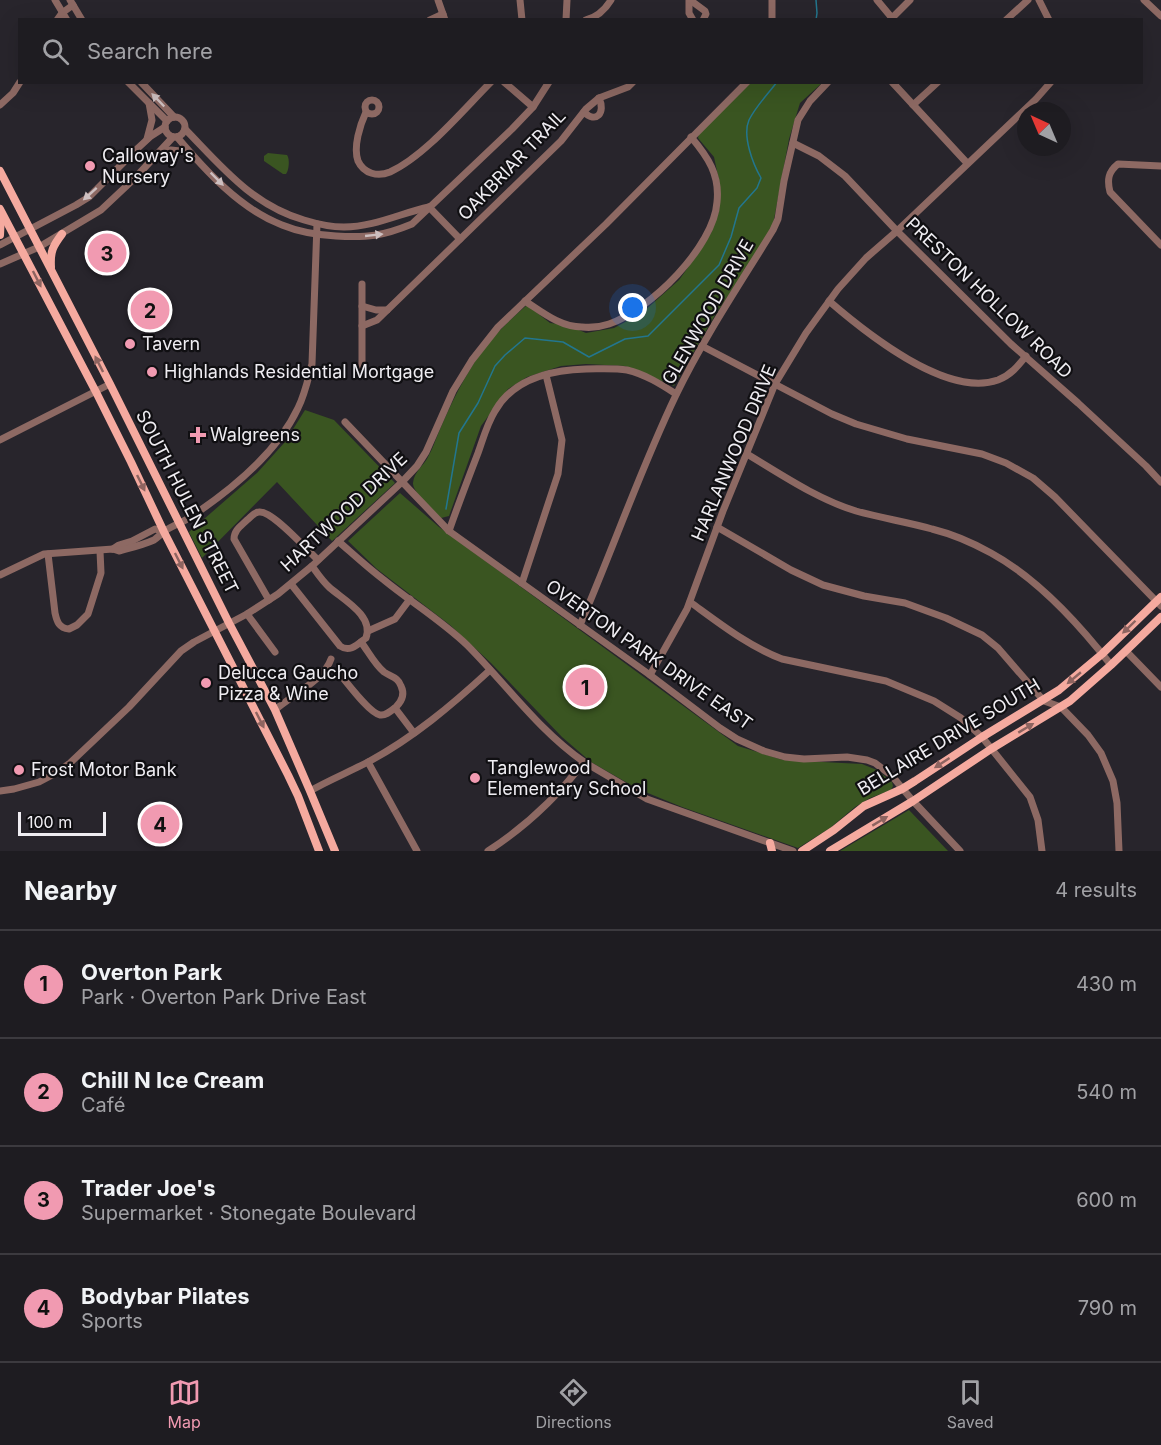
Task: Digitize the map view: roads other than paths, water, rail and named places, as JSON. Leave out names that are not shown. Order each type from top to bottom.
[{"type":"main road","name":"SOUTH HULEN STREET","points":[[2,176],[275,710],[335,851]]},
{"type":"main road","name":"SOUTH HULEN STREET","points":[[1,210],[96,392],[164,532],[288,775],[319,851]]},
{"type":"main road","points":[[0,235],[1,210]]},
{"type":"main road","points":[[51,270],[50,256],[53,245],[62,234]]},
{"type":"main road","name":"BELLAIRE DRIVE SOUTH","points":[[802,851],[834,830],[864,806],[902,789],[982,737],[1044,701],[1073,680],[1159,601]]},
{"type":"main road","name":"BELLAIRE DRIVE SOUTH","points":[[830,851],[1061,707],[1085,689],[1161,617]]},
{"type":"main road","points":[[288,775],[303,790],[310,791]]},
{"type":"main road","points":[[298,796],[306,797],[318,810]]},
{"type":"street","points":[[55,0],[62,17]]},
{"type":"street","points":[[438,0],[444,17]]},
{"type":"street","points":[[520,0],[522,18]]},
{"type":"street","points":[[566,18],[567,0]]},
{"type":"street","points":[[592,18],[601,13],[611,0]]},
{"type":"street","points":[[690,0],[689,14],[692,18]]},
{"type":"street","points":[[690,0],[705,11],[704,18]]},
{"type":"street","points":[[772,0],[772,18]]},
{"type":"street","points":[[877,0],[890,18]]},
{"type":"street","points":[[892,18],[910,0]]},
{"type":"street","points":[[1008,18],[1028,0]]},
{"type":"street","points":[[1039,0],[1048,18]]},
{"type":"street","points":[[1144,0],[1161,16]]},
{"type":"street","points":[[62,17],[72,3],[81,18]]},
{"type":"street","points":[[0,105],[19,84]]},
{"type":"street","points":[[130,84],[169,122]]},
{"type":"street","points":[[142,84],[169,122],[167,133],[175,137],[231,193],[256,212],[283,226],[316,235],[346,237],[377,236],[412,224],[512,129],[533,107],[548,84]]},
{"type":"street","points":[[366,112],[359,126],[358,160],[364,170],[374,174],[388,173],[428,146],[488,84]]},
{"type":"street","points":[[506,84],[533,107]]},
{"type":"street","name":"OAKBRIAR TRAIL","points":[[362,326],[377,320],[561,141],[584,112],[599,98],[615,93],[631,84]]},
{"type":"street","name":"HARTWOOD DRIVE","points":[[0,790],[32,784],[46,778],[77,758],[181,651],[247,614],[291,584],[402,482],[426,452],[453,391],[472,360],[498,327],[606,224],[745,84]]},
{"type":"street","name":"GLENWOOD DRIVE","points":[[580,625],[676,394],[702,346],[774,230],[798,120],[810,101],[826,84]]},
{"type":"street","points":[[894,84],[968,163]]},
{"type":"street","points":[[913,105],[936,84]]},
{"type":"street","name":"HARLANWOOD DRIVE","points":[[650,675],[690,603],[717,527],[775,384],[796,348],[829,301],[866,258],[1049,84]]},
{"type":"street","name":"OAKBRIAR TRAIL","points":[[584,112],[591,117],[600,114],[603,109],[599,98]]},
{"type":"street","points":[[147,140],[152,120],[149,103]]},
{"type":"street","points":[[0,245],[76,206],[89,197],[147,140],[169,122],[178,117],[182,120],[183,133],[175,137],[101,210],[39,247],[0,264]]},
{"type":"street","points":[[184,129],[251,195],[292,217],[317,224],[344,227],[372,224],[429,207]]},
{"type":"street","points":[[525,301],[567,325],[580,328],[599,327],[628,315],[663,289],[698,249],[715,215],[716,182],[706,154],[692,137]]},
{"type":"street","name":"PRESTON HOLLOW ROAD","points":[[793,143],[819,156],[844,176],[1003,336],[1161,482]]},
{"type":"street","points":[[159,153],[171,150],[189,152]]},
{"type":"street","points":[[1161,166],[1118,164],[1110,172],[1107,183],[1110,192],[1161,245]]},
{"type":"street","name":"OAKBRIAR TRAIL","points":[[429,207],[460,239]]},
{"type":"street","points":[[0,575],[40,556],[113,549],[155,530],[164,532],[220,496],[249,471],[281,435],[298,408],[307,386],[312,364],[317,224]]},
{"type":"street","points":[[362,284],[362,375]]},
{"type":"street","points":[[829,301],[879,341],[924,368],[957,380],[973,383],[999,380],[1010,374],[1026,356]]},
{"type":"street","points":[[362,306],[387,310]]},
{"type":"street","points":[[702,346],[856,424],[908,439],[982,454],[1006,463],[1033,478],[1159,601]]},
{"type":"street","points":[[449,531],[489,422],[507,395],[516,387],[546,375],[576,369],[612,369],[628,370],[646,376],[676,394]]},
{"type":"street","points":[[522,583],[558,474],[561,457],[562,440],[546,375]]},
{"type":"street","points":[[0,440],[110,384]]},
{"type":"street","name":"OVERTON PARK DRIVE EAST","points":[[345,422],[449,531],[720,728],[737,739],[785,757],[804,759],[847,757],[875,763],[888,773],[960,851]]},
{"type":"street","points":[[747,454],[803,487],[842,506],[934,529],[993,554],[1032,582],[1062,610],[1111,665]]},
{"type":"street","points":[[269,600],[234,539],[235,531],[260,511],[276,519],[315,563],[328,586],[357,609],[367,628],[366,638],[352,648],[344,649],[291,584]]},
{"type":"street","points":[[717,527],[791,570],[823,585],[864,596],[905,603],[946,618],[982,635],[998,648],[1044,701],[1061,707],[1101,753],[1113,781],[1117,803],[1119,851]]},
{"type":"street","points":[[338,542],[467,645],[542,725],[584,762],[647,799],[771,847],[793,851]]},
{"type":"street","points":[[48,554],[55,613],[60,626],[69,628],[77,625],[88,615],[100,573],[100,550]]},
{"type":"street","points":[[367,628],[394,619],[410,599]]},
{"type":"street","points":[[690,603],[736,635],[770,654],[782,659],[886,681],[934,701],[961,718],[982,737],[1032,802],[1038,820],[1042,851]]},
{"type":"street","points":[[247,614],[275,652]]},
{"type":"street","points":[[338,672],[371,711],[383,715],[395,708],[402,700],[401,684],[393,676],[382,671],[361,642]]},
{"type":"street","points":[[1126,651],[1161,687]]},
{"type":"street","points":[[275,710],[320,677],[331,659]]},
{"type":"street","points":[[310,791],[368,762],[414,733],[437,717],[490,670]]},
{"type":"street","points":[[395,708],[414,733]]},
{"type":"street","points":[[368,762],[417,851]]},
{"type":"street","points":[[488,851],[550,802],[584,762]]},
{"type":"waterway","points":[[816,0],[816,18]]},
{"type":"waterway","points":[[446,509],[459,433],[478,403],[495,366],[505,355],[525,338],[563,342],[589,357],[625,339],[648,336],[719,265],[731,237],[739,208],[757,188],[761,178],[748,142],[749,120],[775,84]]},
{"type":"place","name":"Calloway's Nursery","points":[[90,166]]},
{"type":"place","name":"Trader Joe's","points":[[107,253]]},
{"type":"place","name":"Chill N Ice Cream","points":[[150,310]]},
{"type":"place","name":"Tavern","points":[[130,344]]},
{"type":"place","name":"Highlands Residential Mortgage","points":[[152,372]]},
{"type":"place","name":"Walgreens","points":[[198,435]]},
{"type":"place","name":"Delucca Gaucho Pizza & Wine","points":[[206,683]]},
{"type":"place","name":"Overton Park","points":[[585,687]]},
{"type":"place","name":"Frost Motor Bank","points":[[19,770]]},
{"type":"place","name":"Tanglewood Elementary School","points":[[475,778]]},
{"type":"place","name":"Bodybar Pilates","points":[[160,824]]}]
